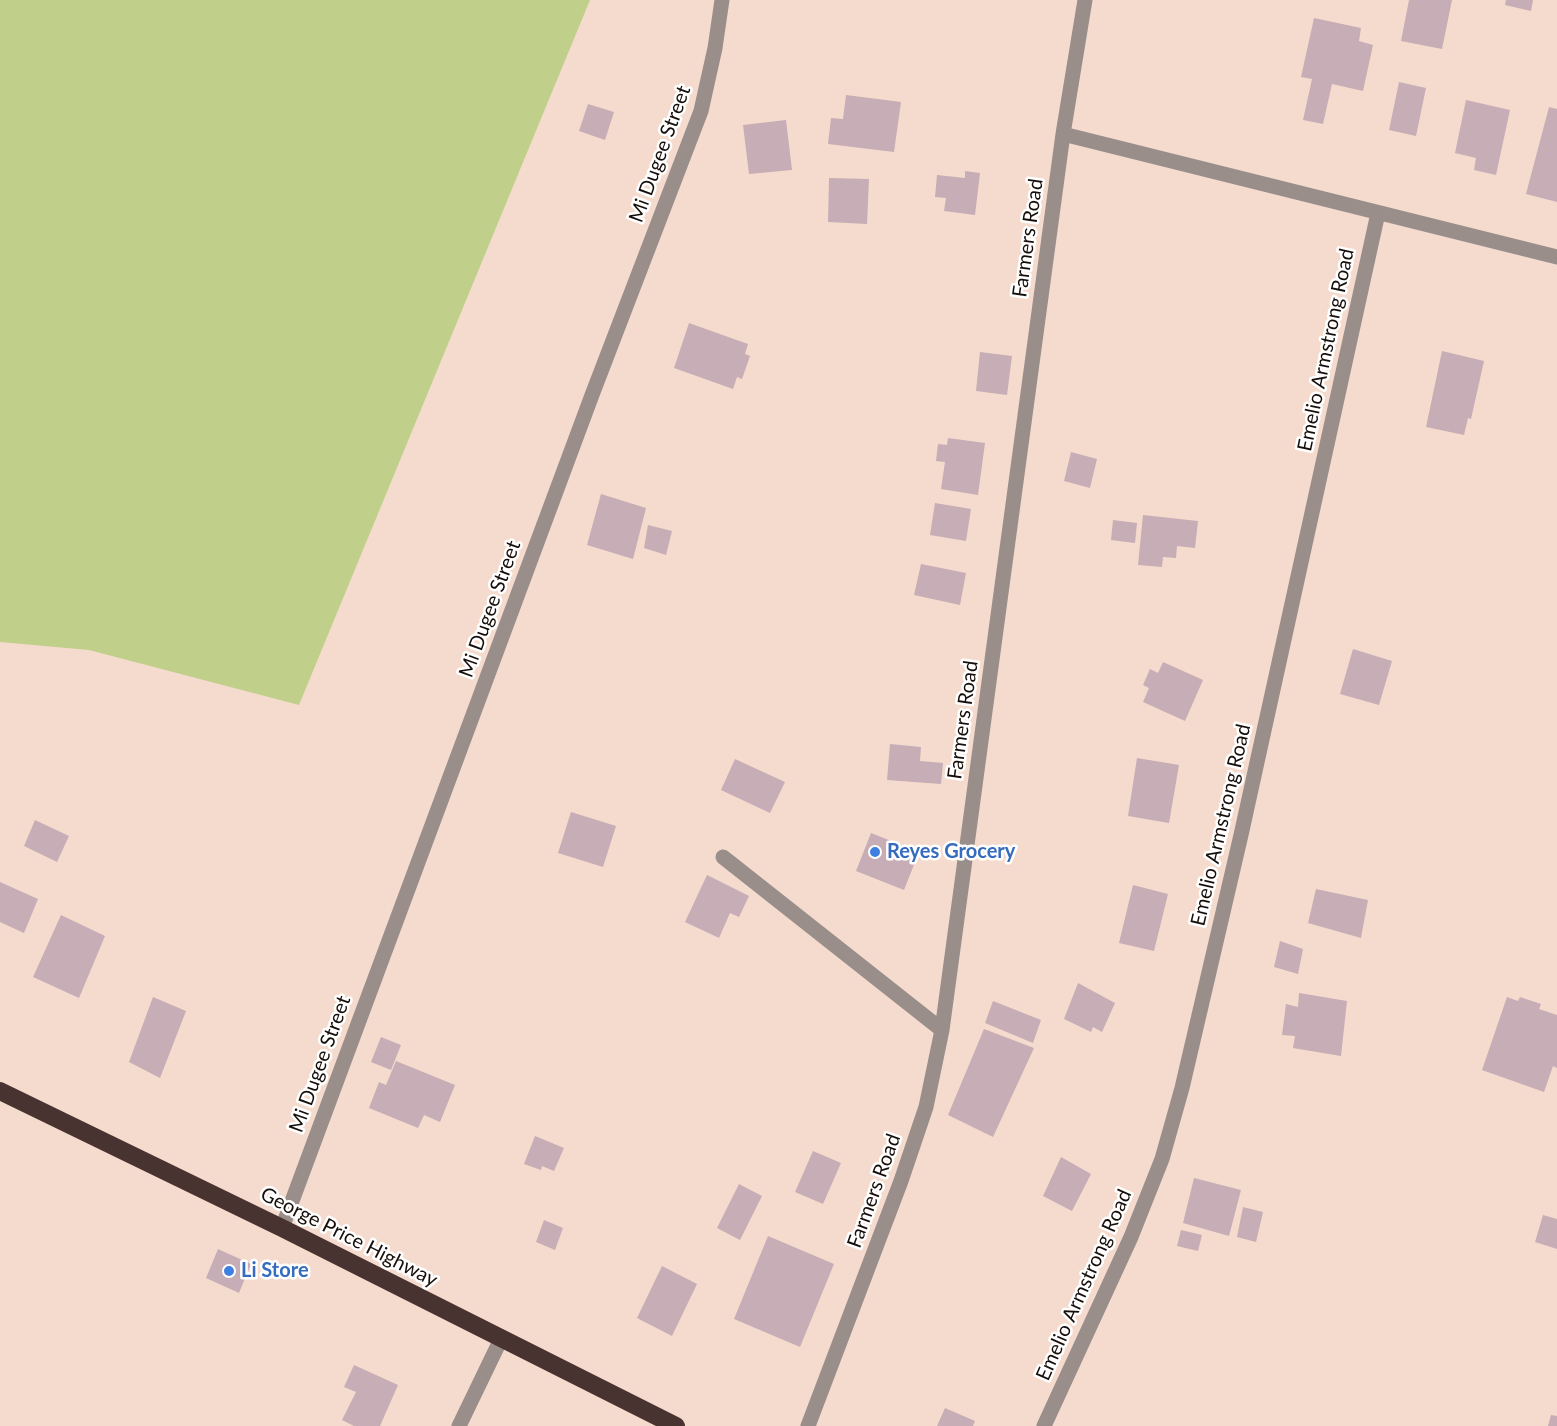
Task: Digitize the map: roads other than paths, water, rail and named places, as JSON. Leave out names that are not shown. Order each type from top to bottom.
[{"type":"highway","name":"George Price Highway","points":[[0,1091],[282,1228],[676,1426]]},
{"type":"street","name":"Mi Dugee Street","points":[[282,1228],[592,395],[701,111],[715,48],[722,0]]},
{"type":"street","name":"Farmers Road","points":[[808,1426],[901,1180],[926,1107],[942,1030],[1063,134],[1084,0]]},
{"type":"street","points":[[1063,134],[1557,257]]},
{"type":"street","name":"Emelio Armstrong Road","points":[[1044,1426],[1131,1237],[1162,1159],[1182,1088],[1241,835],[1378,213]]},
{"type":"street","points":[[723,857],[942,1030]]},
{"type":"street","points":[[459,1426],[501,1339]]},
{"type":"place","name":"Reyes Grocery","points":[[875,852]]},
{"type":"place","name":"Li Store","points":[[229,1271]]}]
